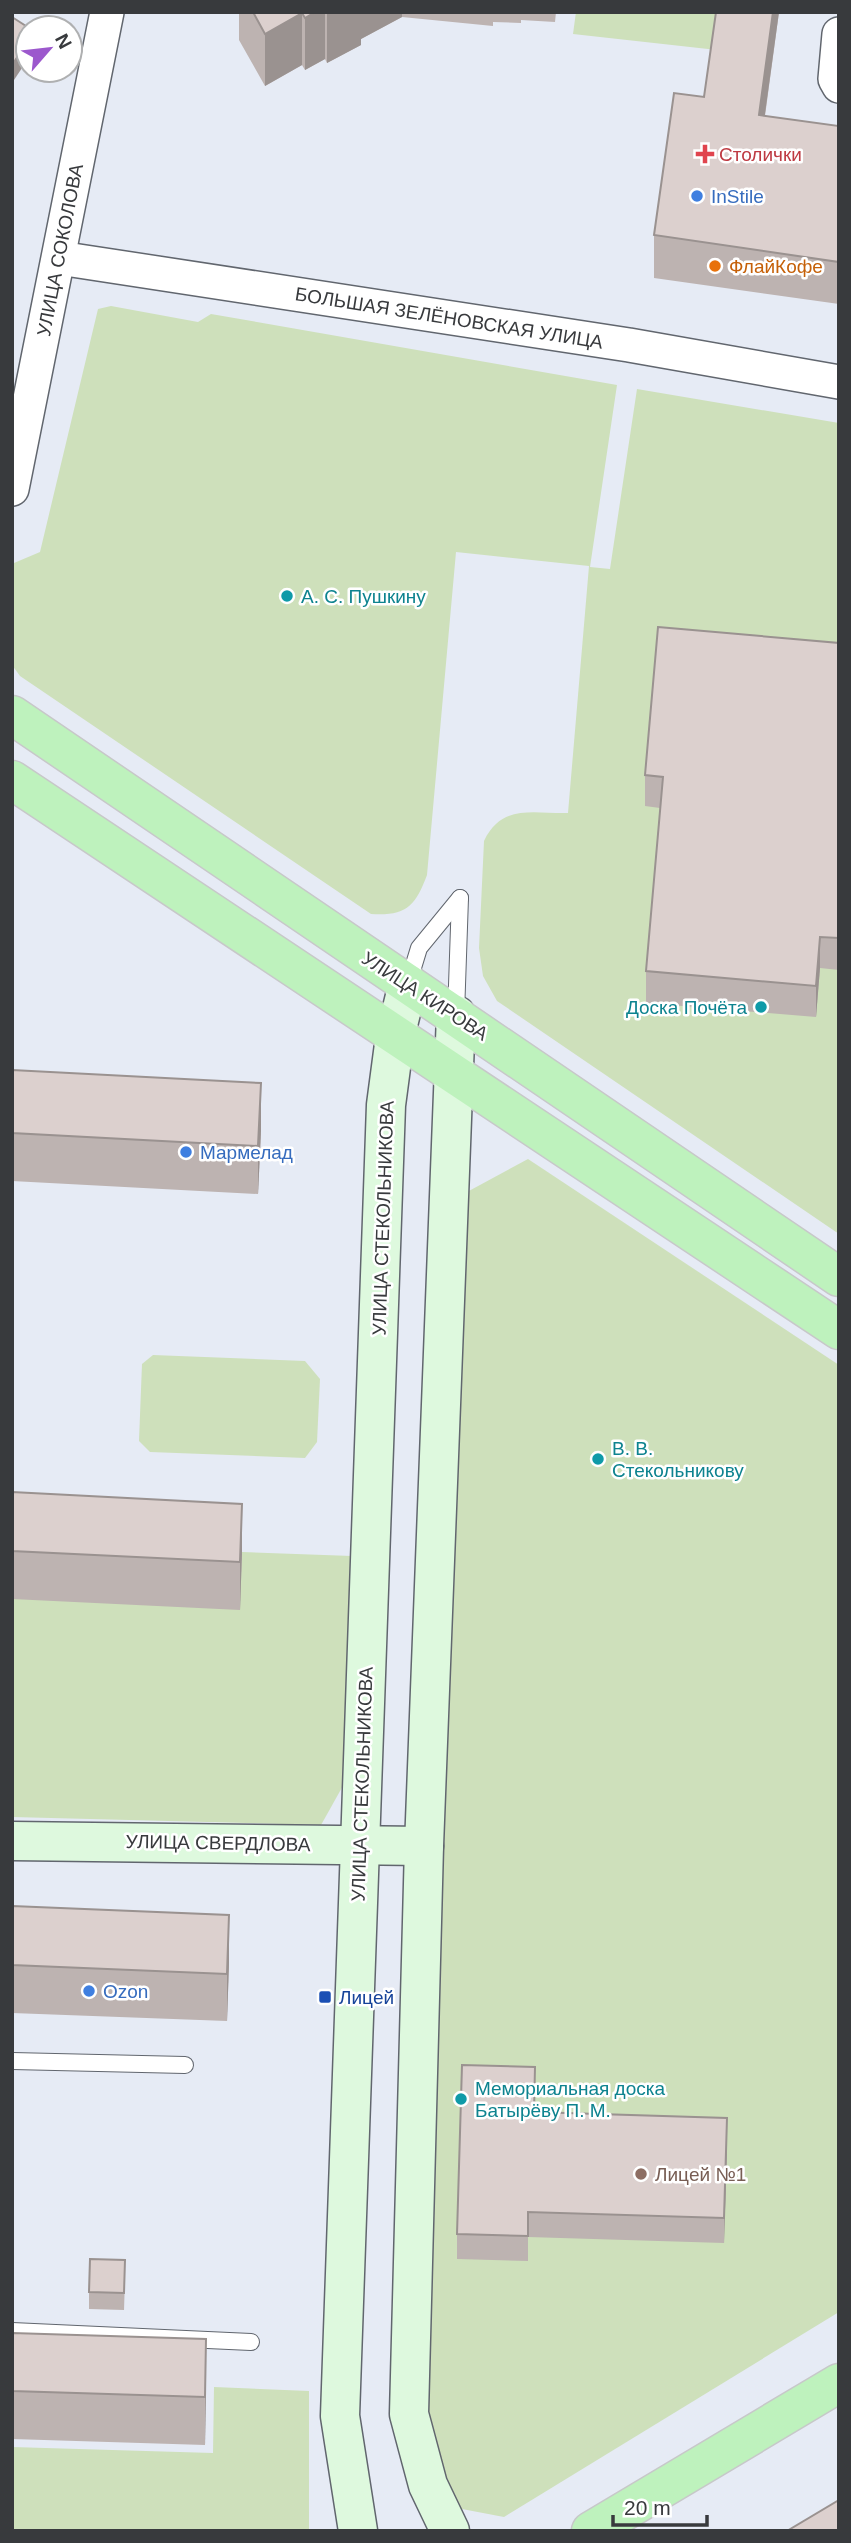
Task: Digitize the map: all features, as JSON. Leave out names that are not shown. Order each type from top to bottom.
[{"type":"main road","name":"УЛИЦА КИРОВА","points":[[12,715],[839,1277]]},
{"type":"main road","points":[[12,780],[839,1330]]},
{"type":"main road","name":"УЛИЦА СТЕКОЛЬНИКОВА","points":[[358,2531],[340,2416],[386,1105],[395,1037],[408,984]]},
{"type":"main road","points":[[408,984],[430,1020],[456,1077]]},
{"type":"main road","points":[[450,2531],[428,2486],[409,2414],[424,1846],[449,1146],[456,1077],[456,1016]]},
{"type":"main road","name":"УЛИЦА СВЕРДЛОВА","points":[[12,1841],[424,1846]]},
{"type":"main road","points":[[591,2531],[839,2383]]},
{"type":"street","name":"УЛИЦА СОКОЛОВА","points":[[12,489],[107,12]]},
{"type":"street","points":[[837,83],[839,34]]},
{"type":"street","name":"БОЛЬШАЯ ЗЕЛЁНОВСКАЯ УЛИЦА","points":[[59,258],[629,345],[839,382]]},
{"type":"lane","points":[[408,984],[419,948],[460,898],[456,1016]]},
{"type":"lane","points":[[12,2061],[185,2065]]},
{"type":"lane","points":[[12,2331],[251,2342]]},
{"type":"green space","points":[[576,12],[722,12],[717,50],[573,34]]},
{"type":"green space","points":[[111,306],[198,322],[211,314],[617,385],[590,567],[610,569],[637,389],[839,423],[839,1234],[497,1001],[483,976],[479,948],[484,841],[491,829],[510,816],[531,812],[568,813],[589,566],[456,552],[427,875],[413,902],[401,911],[393,913],[371,914],[20,676],[12,665],[14,563],[40,552],[98,309]]},
{"type":"green space","points":[[528,1159],[839,1365],[839,2312],[504,2517],[462,2509],[438,2481],[421,2358],[467,1192]]},
{"type":"green space","points":[[153,1355],[305,1361],[320,1379],[317,1442],[305,1458],[150,1452],[139,1441],[142,1364]]},
{"type":"green space","points":[[242,1552],[352,1556],[344,1784],[321,1825],[12,1817],[12,1599]]},
{"type":"green space","points":[[214,2387],[309,2391],[309,2531],[12,2531],[12,2447],[213,2453]]},
{"type":"building","points":[[253,12],[315,12],[305,18],[302,13],[265,34]]},
{"type":"building","points":[[716,12],[773,12],[759,115],[839,126],[839,262],[654,235],[674,93],[704,97]]},
{"type":"building","points":[[12,17],[14,62],[12,65]]},
{"type":"building","points":[[658,627],[839,643],[839,938],[820,937],[816,986],[646,971],[663,777],[645,775]]},
{"type":"building","points":[[12,1070],[261,1083],[258,1146],[12,1133]]},
{"type":"building","points":[[12,1492],[242,1504],[240,1562],[12,1551]]},
{"type":"building","points":[[12,1906],[229,1915],[227,1974],[12,1965]]},
{"type":"building","points":[[462,2065],[535,2067],[534,2112],[727,2118],[724,2218],[528,2212],[528,2236],[457,2234]]},
{"type":"building","points":[[90,2259],[125,2260],[124,2293],[89,2292]]},
{"type":"building","points":[[12,2333],[206,2339],[205,2397],[12,2391]]},
{"type":"building","points":[[839,2500],[839,2531],[787,2531]]},
{"type":"place","name":"Столички","points":[[705,154]]},
{"type":"place","name":"InStile","points":[[697,196]]},
{"type":"place","name":"ФлайКофе","points":[[715,266]]},
{"type":"place","name":"А. С. Пушкину","points":[[287,596]]},
{"type":"place","name":"Доска Почёта","points":[[761,1007]]},
{"type":"place","name":"Мармелад","points":[[186,1152]]},
{"type":"place","name":"В. В. Стекольникову","points":[[598,1459]]},
{"type":"place","name":"Ozon","points":[[89,1991]]},
{"type":"place","name":"Лицeй","points":[[325,1997]]},
{"type":"place","name":"Мемориальная доска Батырёву П. М.","points":[[461,2099]]},
{"type":"place","name":"Лицeй №1","points":[[641,2174]]}]
